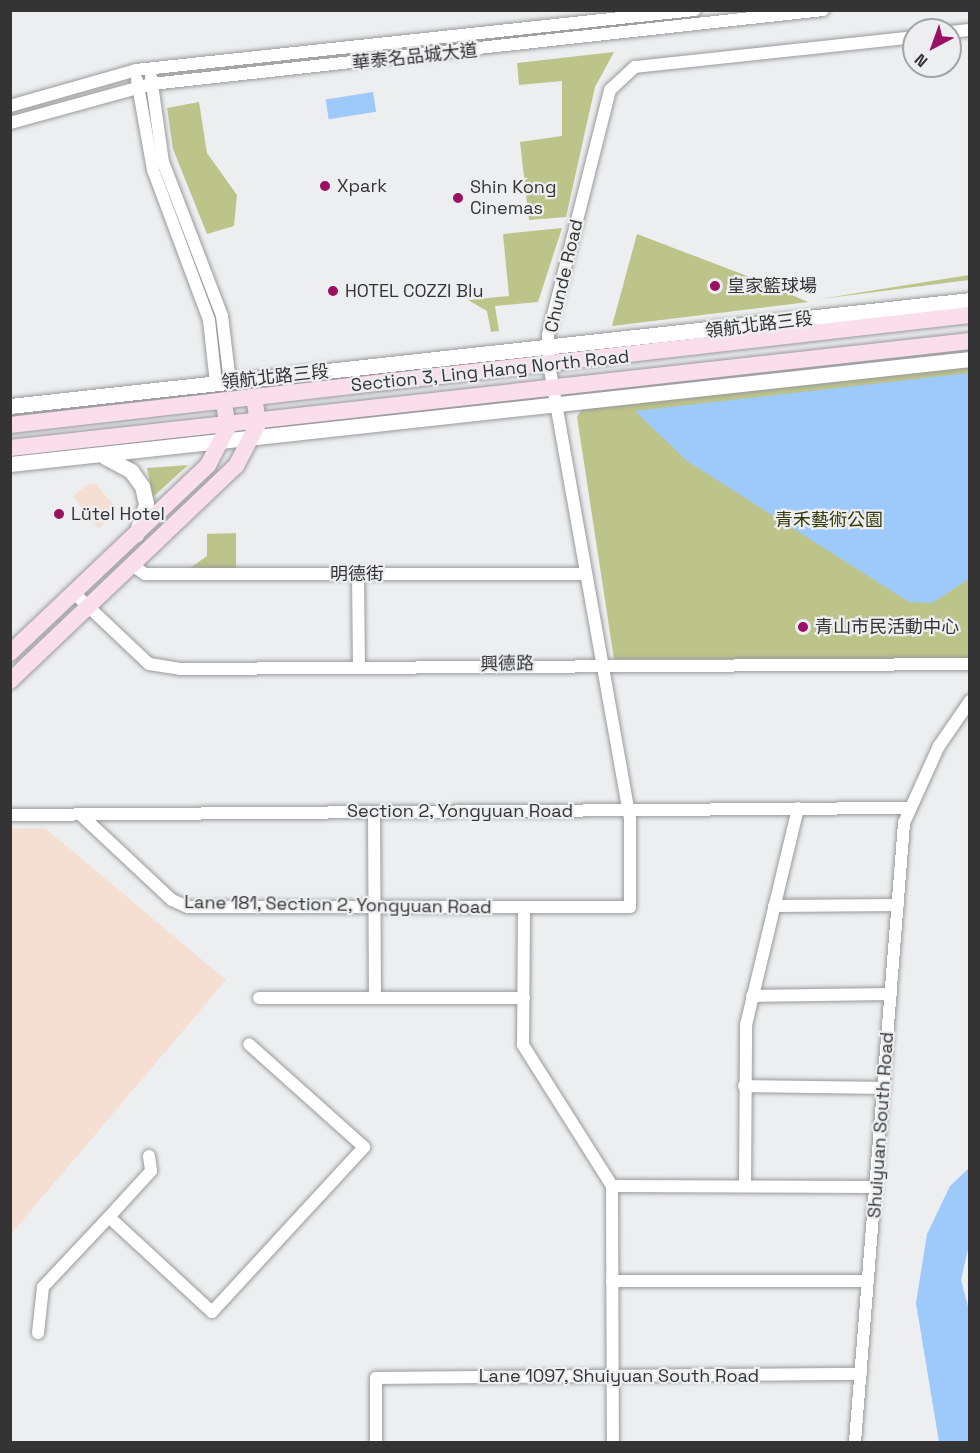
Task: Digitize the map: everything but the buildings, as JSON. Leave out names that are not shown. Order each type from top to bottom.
[{"type":"main road","name":"Section 3, Ling Hang North Road","points":[[10,425],[549,358],[969,315]]},
{"type":"main road","name":"Section 3, Ling Hang North Road","points":[[10,448],[553,398],[969,341]]},
{"type":"main road","points":[[10,681],[236,466],[252,441],[258,424],[255,396]]},
{"type":"main road","points":[[10,652],[208,465],[228,428],[223,400]]},
{"type":"street","name":"華泰名品城大道","points":[[10,106],[149,68],[695,10]]},
{"type":"street","name":"華泰名品城大道","points":[[10,123],[152,84],[823,10]]},
{"type":"street","name":"Chunde Road","points":[[626,810],[553,398],[549,358],[610,90],[634,67],[902,38]]},
{"type":"street","points":[[149,68],[163,162],[222,316],[223,400]]},
{"type":"street","points":[[136,70],[153,170],[209,320],[223,383]]},
{"type":"street","name":"領航北路三段","points":[[10,406],[223,383],[549,358],[969,300]]},
{"type":"street","points":[[10,464],[252,441],[553,398],[969,359]]},
{"type":"street","points":[[223,383],[255,396]]},
{"type":"street","points":[[102,456],[131,471],[142,486],[146,504],[135,535]]},
{"type":"street","name":"明德街","points":[[132,565],[145,574],[585,574]]},
{"type":"street","points":[[358,574],[359,666]]},
{"type":"street","name":"興德路","points":[[74,593],[149,664],[359,666],[601,662],[969,664]]},
{"type":"street","points":[[909,808],[969,701]]},
{"type":"street","points":[[745,1186],[743,1043],[752,996],[798,808]]},
{"type":"street","name":"Section 2, Yongyuan Road","points":[[10,815],[909,808]]},
{"type":"street","name":"Shuiyuan South Road","points":[[855,1443],[898,905],[909,808]]},
{"type":"street","name":"Lane 181, Section 2, Yongyuan Road","points":[[80,814],[179,906],[630,907],[626,810]]},
{"type":"street","points":[[374,812],[375,998]]},
{"type":"street","points":[[774,906],[898,905]]},
{"type":"street","points":[[524,907],[523,1045],[612,1186],[613,1443]]},
{"type":"street","points":[[752,996],[891,994]]},
{"type":"street","points":[[259,998],[524,998]]},
{"type":"street","points":[[109,1217],[212,1312],[364,1147],[249,1044]]},
{"type":"street","points":[[744,1086],[884,1088]]},
{"type":"street","points":[[38,1333],[43,1287],[151,1171],[149,1155]]},
{"type":"street","points":[[612,1186],[876,1187]]},
{"type":"street","points":[[612,1281],[868,1281]]},
{"type":"street","name":"Lane 1097, Shuiyuan South Road","points":[[376,1443],[376,1378],[861,1374]]},
{"type":"shaded area","points":[[89,484],[96,484],[117,510],[99,529],[73,496]]},
{"type":"shaded area","points":[[45,828],[226,980],[11,1234],[11,829]]},
{"type":"green space","points":[[614,52],[595,87],[566,217],[529,220],[520,142],[562,136],[562,81],[519,85],[517,63]]},
{"type":"green space","points":[[199,102],[207,153],[237,195],[234,226],[207,234],[173,149],[167,108]]},
{"type":"green space","points":[[562,228],[538,302],[495,306],[499,331],[491,332],[487,311],[468,300],[509,296],[503,234]]},
{"type":"green space","points":[[637,234],[755,279],[808,302],[612,326]]},
{"type":"green space","points":[[969,275],[969,280],[820,299]]},
{"type":"green space","name":"青禾藝術公園","points":[[969,363],[969,659],[614,659],[577,417],[582,409]]},
{"type":"green space","points":[[188,465],[153,497],[147,468]]},
{"type":"green space","points":[[236,533],[236,569],[190,568],[207,556],[207,534]]},
{"type":"water","points":[[373,92],[376,112],[329,119],[326,100]]},
{"type":"water","points":[[969,373],[969,579],[932,603],[909,602],[687,461],[635,411]]},
{"type":"water","points":[[969,1168],[969,1245],[961,1280],[969,1310],[969,1442],[939,1442],[916,1303],[927,1234],[950,1186]]},
{"type":"place","name":"Xpark","points":[[325,186]]},
{"type":"place","name":"Shin Kong Cinemas","points":[[458,198]]},
{"type":"place","name":"皇家籃球場","points":[[715,286]]},
{"type":"place","name":"HOTEL COZZI Blu","points":[[333,291]]},
{"type":"place","name":"Lütel Hotel","points":[[59,514]]},
{"type":"place","name":"青山市民活動中心","points":[[803,627]]}]
